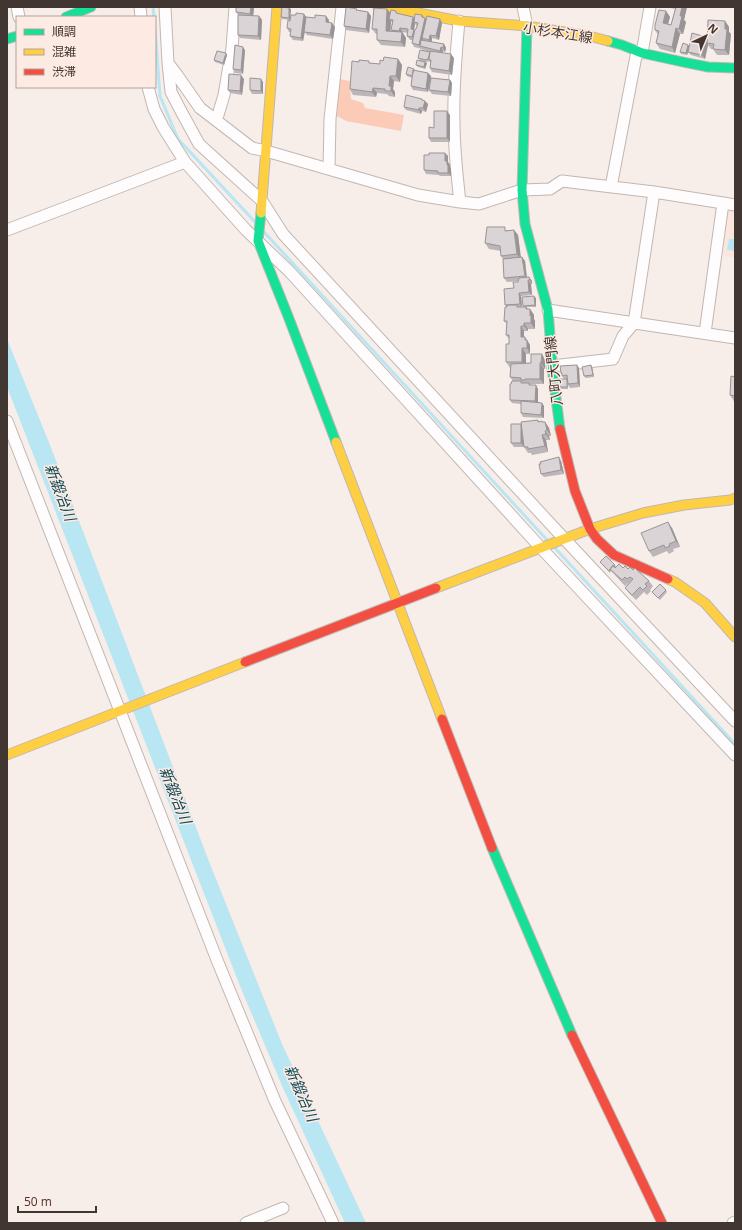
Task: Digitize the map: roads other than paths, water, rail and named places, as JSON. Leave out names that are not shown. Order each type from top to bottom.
[{"type":"street","points":[[69,16],[92,7]]},
{"type":"street","points":[[165,7],[168,62],[172,92],[199,144],[262,201],[283,234],[735,721]]},
{"type":"street","points":[[215,120],[218,116],[224,95],[232,48],[235,7]]},
{"type":"street","points":[[276,7],[258,241],[499,865],[576,1045],[662,1223]]},
{"type":"street","points":[[329,169],[330,119],[342,7]]},
{"type":"street","name":"小杉本江線","points":[[378,7],[460,21],[527,26],[589,36],[622,45],[639,52],[708,67],[735,68]]},
{"type":"street","points":[[523,7],[527,26]]},
{"type":"street","points":[[611,187],[639,52],[650,7]]},
{"type":"street","points":[[460,21],[456,58],[454,122],[460,202]]},
{"type":"street","name":"八町大門線","points":[[527,26],[522,190],[525,224],[548,310],[552,366],[560,430],[575,491],[590,529],[597,539],[614,555],[675,582],[705,603],[735,637]]},
{"type":"street","points":[[168,62],[200,108],[252,148],[418,195],[479,204],[522,190],[550,189],[562,181],[654,192],[735,205]]},
{"type":"street","points":[[148,88],[154,109],[163,127],[185,162],[246,230],[289,271],[541,548],[735,755]]},
{"type":"street","points":[[7,230],[185,162]]},
{"type":"street","points":[[552,366],[613,359],[623,336],[634,323],[654,192]]},
{"type":"street","points":[[705,334],[723,203]]},
{"type":"street","points":[[548,310],[735,338]]},
{"type":"street","points":[[7,420],[123,710],[217,960],[275,1101],[333,1223]]},
{"type":"street","points":[[7,755],[590,529],[643,513],[684,505],[730,500],[735,498]]},
{"type":"street","points":[[246,1223],[283,1208]]},
{"type":"water","points":[[729,239],[735,239],[735,251],[727,250]]},
{"type":"water","name":"新鍛冶川","points":[[7,339],[50,445],[210,864],[282,1044],[366,1223],[345,1223],[283,1088],[240,986],[7,387]]},
{"type":"waterway","points":[[153,7],[154,16]]},
{"type":"waterway","points":[[156,41],[160,96],[178,139],[255,222]]},
{"type":"waterway","points":[[264,232],[548,541]]},
{"type":"waterway","points":[[555,548],[735,744]]}]
